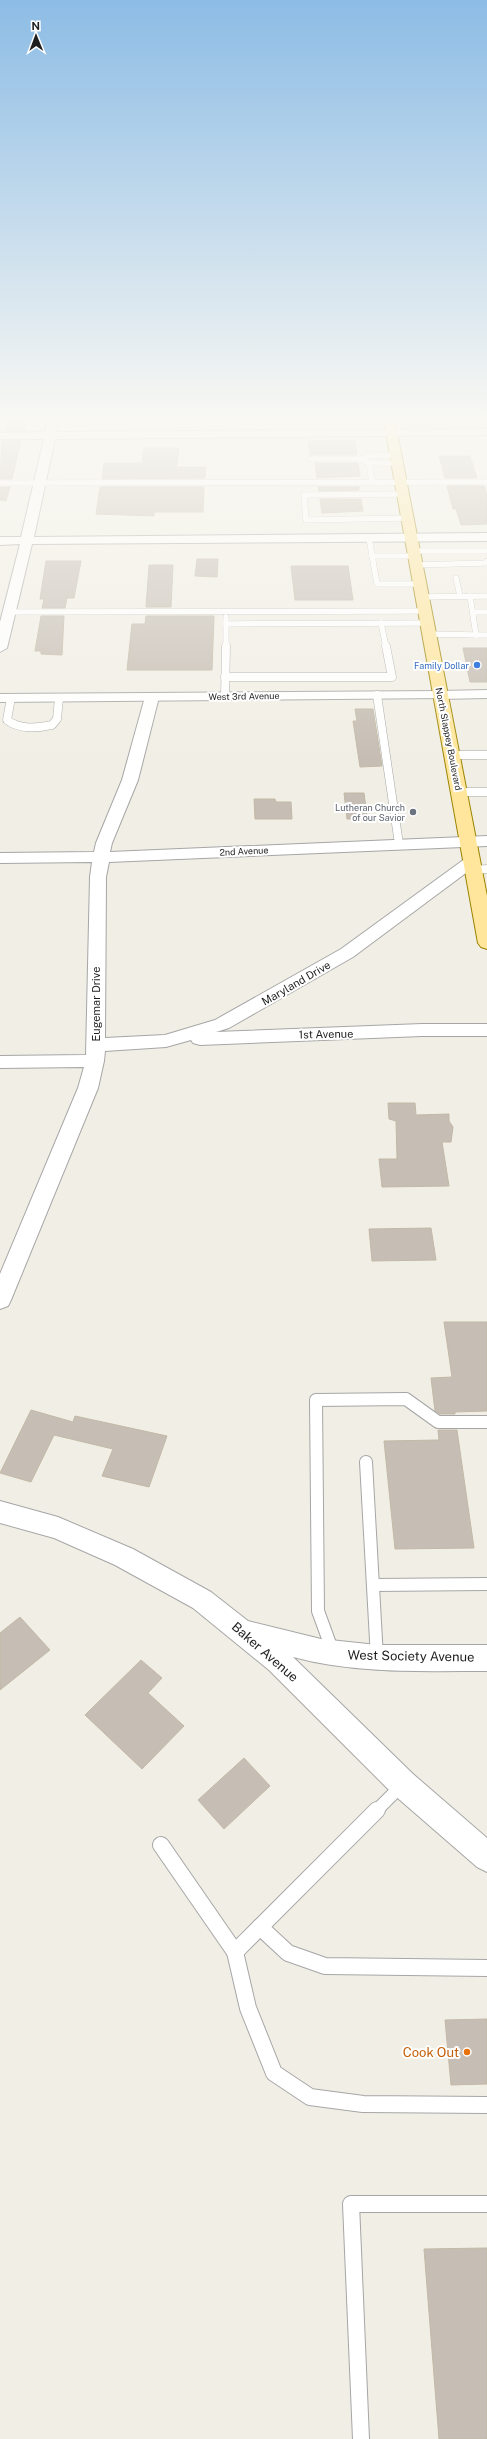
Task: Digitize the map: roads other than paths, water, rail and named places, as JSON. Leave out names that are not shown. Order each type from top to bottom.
[{"type":"main road","name":"North Slappey Boulevard","points":[[409,531],[468,841],[477,867],[485,917],[487,943]]},
{"type":"street","points":[[0,648],[28,531]]},
{"type":"street","points":[[0,541],[487,537]]},
{"type":"street","name":"West 3rd Avenue","points":[[5,698],[487,694]]},
{"type":"street","name":"Eugemar Drive","points":[[0,1300],[86,1095],[95,1053],[98,877],[104,843],[130,780],[152,697]]},
{"type":"street","name":"2nd Avenue","points":[[0,858],[102,857],[487,841]]},
{"type":"street","name":"Maryland Drive","points":[[0,1062],[95,1053],[166,1041],[222,1024],[323,968],[477,867]]},
{"type":"street","name":"1st Avenue","points":[[166,1041],[260,1035],[487,1030]]},
{"type":"street","name":"Baker Avenue","points":[[0,1512],[58,1528],[124,1557],[202,1600],[278,1661],[403,1784],[487,1857]]},
{"type":"street","name":"West Society Avenue","points":[[243,1632],[334,1653],[377,1658],[487,1658]]},
{"type":"lane","points":[[369,538],[377,584],[419,584]]},
{"type":"lane","points":[[414,557],[487,551]]},
{"type":"lane","points":[[372,556],[414,557],[486,563],[487,561]]},
{"type":"lane","points":[[456,578],[460,596]]},
{"type":"lane","points":[[470,596],[476,635]]},
{"type":"lane","points":[[422,597],[487,596]]},
{"type":"lane","points":[[9,612],[226,612],[426,623],[476,635],[487,635]]},
{"type":"lane","points":[[225,697],[226,612]]},
{"type":"lane","points":[[473,612],[487,612]]},
{"type":"lane","points":[[225,677],[392,677],[380,623]]},
{"type":"lane","points":[[226,624],[426,623]]},
{"type":"lane","points":[[377,695],[399,844]]},
{"type":"lane","points":[[5,698],[7,720],[11,725],[20,727],[52,725],[57,719],[59,698]]},
{"type":"lane","points":[[451,755],[487,755]]},
{"type":"lane","points":[[459,792],[487,792]]},
{"type":"lane","points":[[334,1653],[318,1611],[316,1400],[406,1398],[438,1422],[487,1422]]},
{"type":"lane","points":[[366,1462],[377,1658]]},
{"type":"lane","points":[[373,1585],[487,1584]]},
{"type":"lane","points":[[235,1952],[403,1784]]},
{"type":"lane","points":[[162,1845],[235,1952],[248,2008],[274,2073],[310,2097],[363,2104],[487,2105]]},
{"type":"lane","points":[[260,1927],[288,1953],[325,1966],[487,1968]]},
{"type":"lane","points":[[361,2439],[351,2204],[487,2204]]},
{"type":"place","name":"Family Dollar","points":[[477,665]]},
{"type":"place","name":"Lutheran Church of our Savior","points":[[413,812]]},
{"type":"place","name":"Cook Out","points":[[467,2052]]}]
